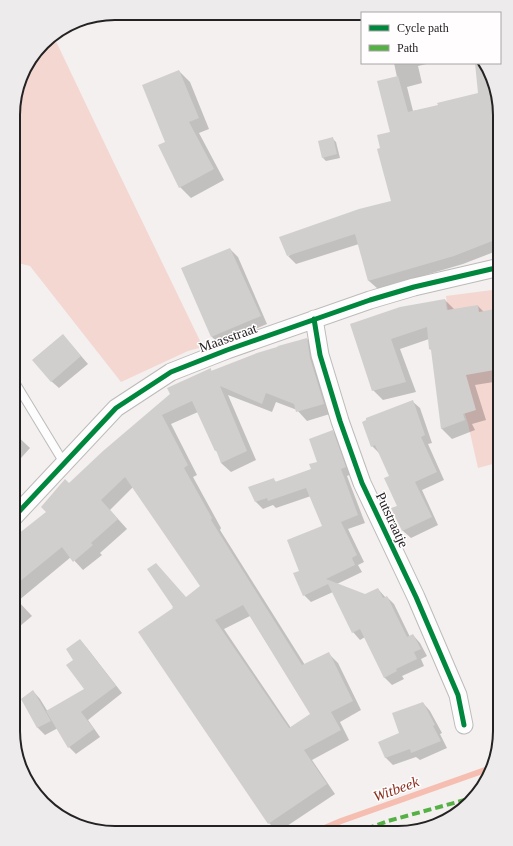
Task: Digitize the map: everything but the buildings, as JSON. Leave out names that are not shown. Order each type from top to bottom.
[{"type":"street","name":"Maasstraat","points":[[20,510],[116,408],[171,372],[227,350],[370,300],[399,291],[493,269]]},
{"type":"street","name":"Putstraatje","points":[[314,319],[320,355],[340,421],[362,483],[416,597],[458,695],[464,726]]},
{"type":"lane","points":[[20,389],[64,463]]},
{"type":"shaded area","points":[[56,41],[203,347],[188,351],[121,382],[30,266],[20,264],[21,102],[25,84],[36,62],[43,52]]},
{"type":"shaded area","points":[[493,290],[493,464],[478,468],[468,424],[459,396],[446,296]]},
{"type":"waterway","name":"Witbeek","points":[[329,826],[484,770]]},
{"type":"marked path","points":[[374,826],[462,801]]},
{"type":"cycle path","points":[[20,511],[116,408],[171,372],[227,350],[370,300],[414,287],[493,269]]},
{"type":"cycle path","points":[[314,319],[320,355],[340,421],[362,483],[416,597],[458,695],[464,725]]}]
